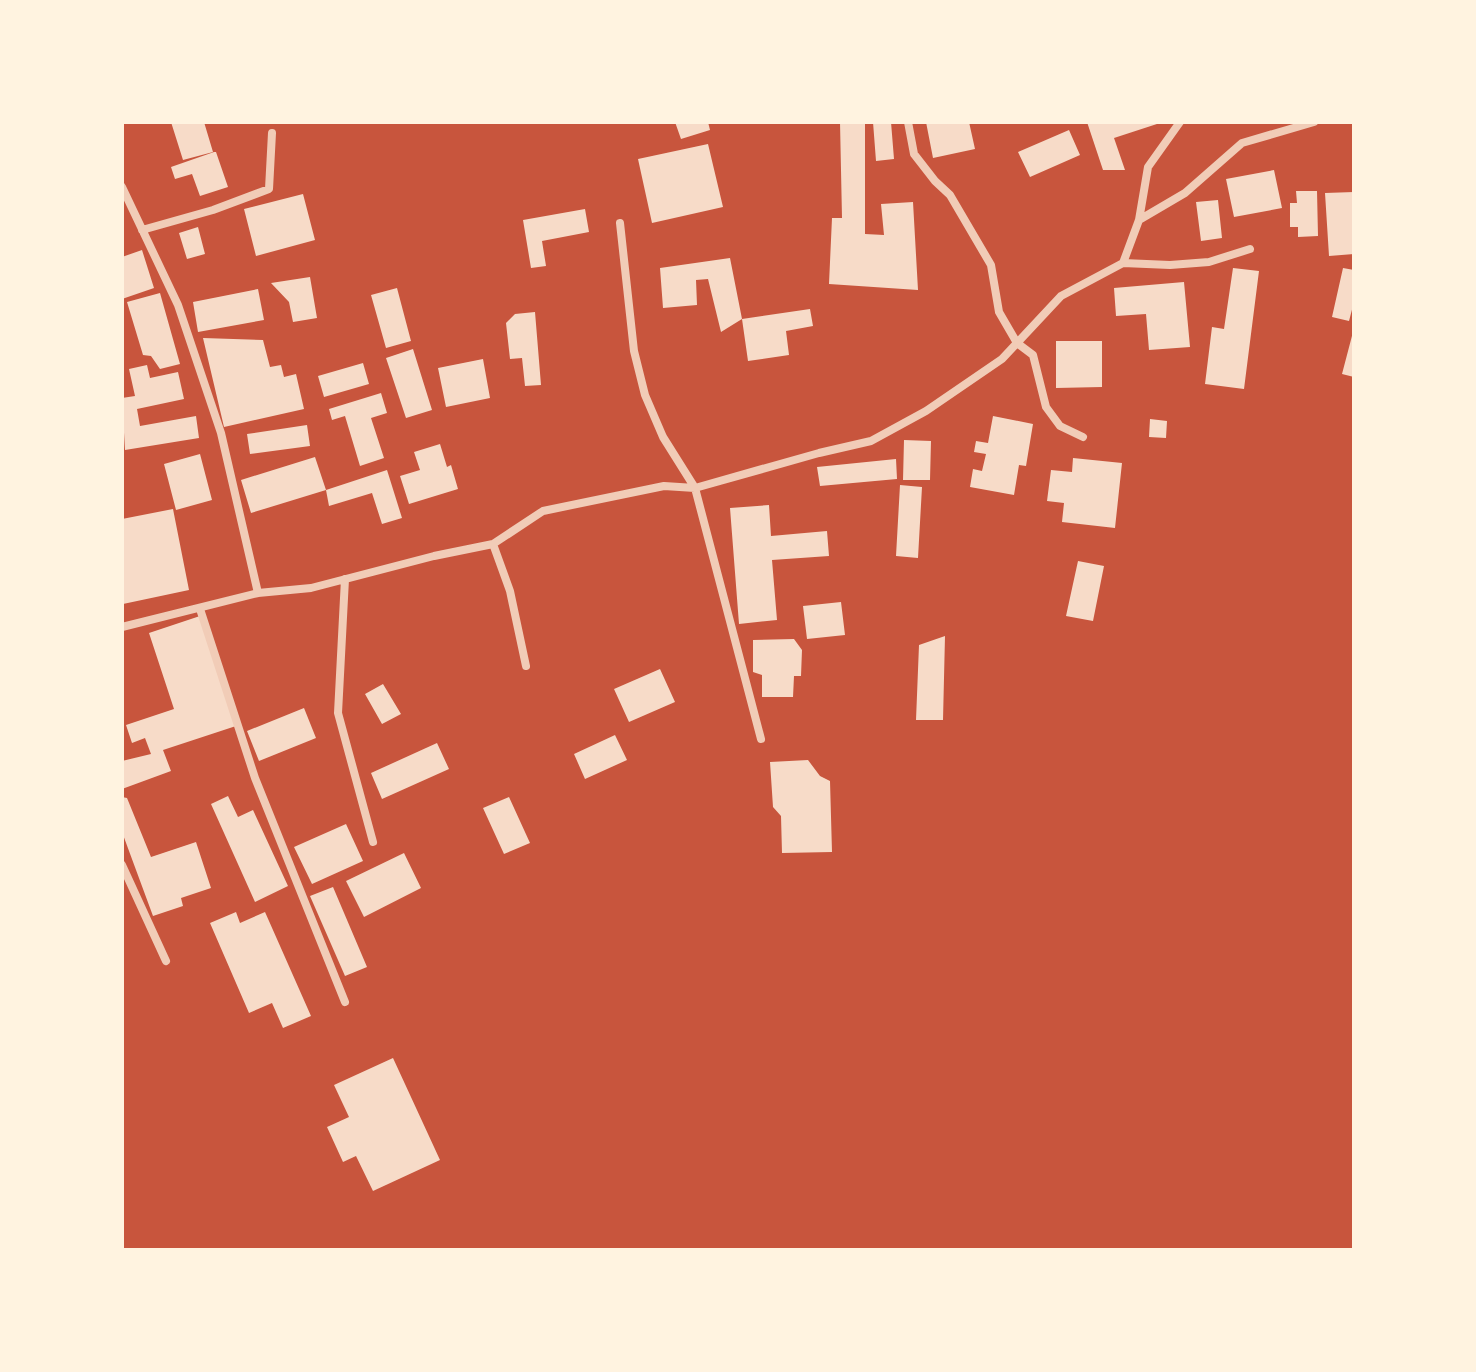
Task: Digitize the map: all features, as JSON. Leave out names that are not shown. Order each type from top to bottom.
[{"type":"street","points":[[908,122],[914,154],[950,195],[991,265],[999,312],[1017,343],[1033,355],[1046,407],[1060,426],[1083,437]]},
{"type":"street","points":[[1123,263],[1139,220],[1148,167],[1180,122]]},
{"type":"street","points":[[1139,220],[1185,193],[1242,143],[1314,122]]},
{"type":"street","points":[[142,230],[213,210],[269,189],[272,133]]},
{"type":"street","points":[[122,187],[178,305],[221,433],[258,593]]},
{"type":"street","points":[[620,223],[634,351],[645,395],[663,437],[695,488],[761,739]]},
{"type":"street","points":[[122,627],[258,593],[311,588],[493,544],[543,511],[664,486],[695,488],[871,441],[926,411],[1002,359],[1061,296],[1123,263],[1170,265],[1209,262],[1250,249]]},
{"type":"street","points":[[493,544],[510,591],[526,666]]},
{"type":"street","points":[[345,579],[338,713],[373,842]]},
{"type":"street","points":[[200,609],[255,778],[345,1002]]},
{"type":"street","points":[[122,865],[166,961]]},
{"type":"building","points":[[171,122],[204,122],[213,152],[183,160]]},
{"type":"building","points":[[675,122],[708,122],[710,130],[681,139]]},
{"type":"building","points":[[840,122],[865,122],[865,234],[884,235],[881,204],[913,202],[918,290],[829,284],[832,218],[842,218]]},
{"type":"building","points":[[873,122],[891,122],[894,159],[876,161]]},
{"type":"building","points":[[926,122],[969,122],[975,149],[933,158]]},
{"type":"building","points":[[1087,122],[1160,123],[1114,138],[1125,170],[1103,170]]},
{"type":"building","points":[[1069,130],[1080,155],[1030,177],[1018,152]]},
{"type":"building","points":[[708,144],[723,207],[652,223],[638,159]]},
{"type":"building","points":[[214,152],[228,187],[200,196],[192,174],[175,179],[171,167]]},
{"type":"building","points":[[1274,170],[1282,208],[1234,217],[1226,179]]},
{"type":"building","points":[[1296,191],[1317,191],[1318,236],[1298,237],[1298,227],[1290,227],[1290,203],[1297,203]]},
{"type":"building","points":[[1354,192],[1354,254],[1329,256],[1325,193]]},
{"type":"building","points":[[303,194],[315,240],[256,256],[244,209]]},
{"type":"building","points":[[1218,200],[1222,238],[1201,241],[1196,202]]},
{"type":"building","points":[[585,209],[589,232],[542,241],[546,266],[531,268],[523,220]]},
{"type":"building","points":[[198,227],[205,254],[187,259],[179,233]]},
{"type":"building","points":[[142,250],[154,288],[122,299],[122,257]]},
{"type":"building","points":[[730,258],[742,319],[721,332],[708,279],[696,280],[697,305],[663,308],[660,268]]},
{"type":"building","points":[[1233,268],[1259,271],[1244,389],[1205,384],[1212,327],[1224,329]]},
{"type":"building","points":[[1343,268],[1354,270],[1354,302],[1349,321],[1332,317]]},
{"type":"building","points":[[310,277],[317,318],[293,322],[289,302],[271,283]]},
{"type":"building","points":[[1184,282],[1190,347],[1149,350],[1146,314],[1116,316],[1114,288]]},
{"type":"building","points":[[397,288],[411,341],[386,348],[371,295]]},
{"type":"building","points":[[258,289],[264,320],[198,332],[193,302]]},
{"type":"building","points":[[160,293],[180,364],[160,369],[151,356],[143,355],[127,302]]},
{"type":"building","points":[[810,309],[813,326],[786,331],[789,355],[748,361],[742,319]]},
{"type":"building","points":[[535,312],[541,385],[525,386],[522,358],[510,359],[506,323],[515,314]]},
{"type":"building","points":[[1354,333],[1354,377],[1342,374]]},
{"type":"building","points":[[203,338],[263,340],[270,367],[281,365],[284,377],[296,374],[304,409],[224,427]]},
{"type":"building","points":[[1056,341],[1102,341],[1102,387],[1056,388]]},
{"type":"building","points":[[413,349],[432,410],[406,418],[386,358]]},
{"type":"building","points":[[483,359],[490,398],[446,407],[438,368]]},
{"type":"building","points":[[363,363],[369,384],[324,397],[318,376]]},
{"type":"building","points":[[147,365],[150,378],[178,372],[184,399],[137,409],[140,426],[196,416],[199,438],[125,450],[122,398],[135,396],[129,369]]},
{"type":"building","points":[[381,393],[387,413],[371,418],[384,458],[360,466],[345,416],[332,420],[329,409]]},
{"type":"building","points":[[993,416],[1033,424],[1026,466],[1019,465],[1014,495],[970,487],[973,469],[982,471],[986,454],[974,452],[976,441],[988,443]]},
{"type":"building","points":[[1150,419],[1167,421],[1166,438],[1149,437]]},
{"type":"building","points":[[307,425],[310,446],[250,454],[247,434]]},
{"type":"building","points":[[904,440],[931,441],[930,480],[903,480]]},
{"type":"building","points":[[440,444],[447,467],[451,465],[458,489],[409,504],[400,476],[420,470],[414,452]]},
{"type":"building","points":[[200,454],[212,500],[176,510],[164,464]]},
{"type":"building","points":[[315,457],[326,490],[251,513],[241,480]]},
{"type":"building","points":[[1073,458],[1122,463],[1115,528],[1062,522],[1064,503],[1047,501],[1051,470],[1072,472]]},
{"type":"building","points":[[896,459],[897,479],[820,486],[817,467]]},
{"type":"building","points":[[387,470],[402,518],[382,524],[372,493],[329,506],[326,490]]},
{"type":"building","points":[[900,485],[922,487],[918,558],[896,556]]},
{"type":"building","points":[[769,505],[771,536],[827,531],[829,556],[772,560],[777,620],[739,624],[730,508]]},
{"type":"building","points":[[173,509],[189,590],[123,604],[122,519]]},
{"type":"building","points":[[1078,561],[1104,566],[1093,621],[1066,616]]},
{"type":"building","points":[[841,602],[845,635],[807,639],[803,606]]},
{"type":"building","points":[[200,616],[236,726],[163,750],[171,771],[122,789],[122,761],[151,754],[145,738],[132,743],[126,725],[174,709],[149,633]]},
{"type":"building","points":[[945,636],[943,720],[916,720],[919,645]]},
{"type":"building","points":[[794,639],[802,650],[801,676],[794,676],[793,697],[762,697],[762,675],[753,672],[753,640]]},
{"type":"building","points":[[660,669],[675,702],[629,722],[614,689]]},
{"type":"building","points":[[383,684],[401,714],[382,724],[365,694]]},
{"type":"building","points":[[304,708],[316,738],[259,761],[247,731]]},
{"type":"building","points":[[615,735],[627,760],[585,779],[574,754]]},
{"type":"building","points":[[437,743],[449,769],[382,799],[371,773]]},
{"type":"building","points":[[808,760],[820,776],[830,781],[832,852],[782,853],[781,816],[773,807],[770,762]]},
{"type":"building","points":[[228,796],[238,817],[253,810],[288,886],[255,902],[211,804]]},
{"type":"building","points":[[122,797],[127,798],[151,857],[196,842],[211,888],[181,898],[183,906],[153,916],[122,832]]},
{"type":"building","points":[[509,797],[530,843],[504,854],[483,808]]},
{"type":"building","points":[[346,824],[363,861],[312,884],[294,847]]},
{"type":"building","points":[[404,853],[421,888],[364,917],[346,881]]},
{"type":"building","points":[[333,887],[367,967],[345,976],[310,896]]},
{"type":"building","points":[[236,912],[240,923],[265,912],[311,1016],[283,1028],[272,1003],[249,1013],[210,923]]},
{"type":"building","points":[[393,1058],[440,1160],[373,1191],[356,1156],[343,1162],[327,1127],[349,1117],[334,1085]]}]
